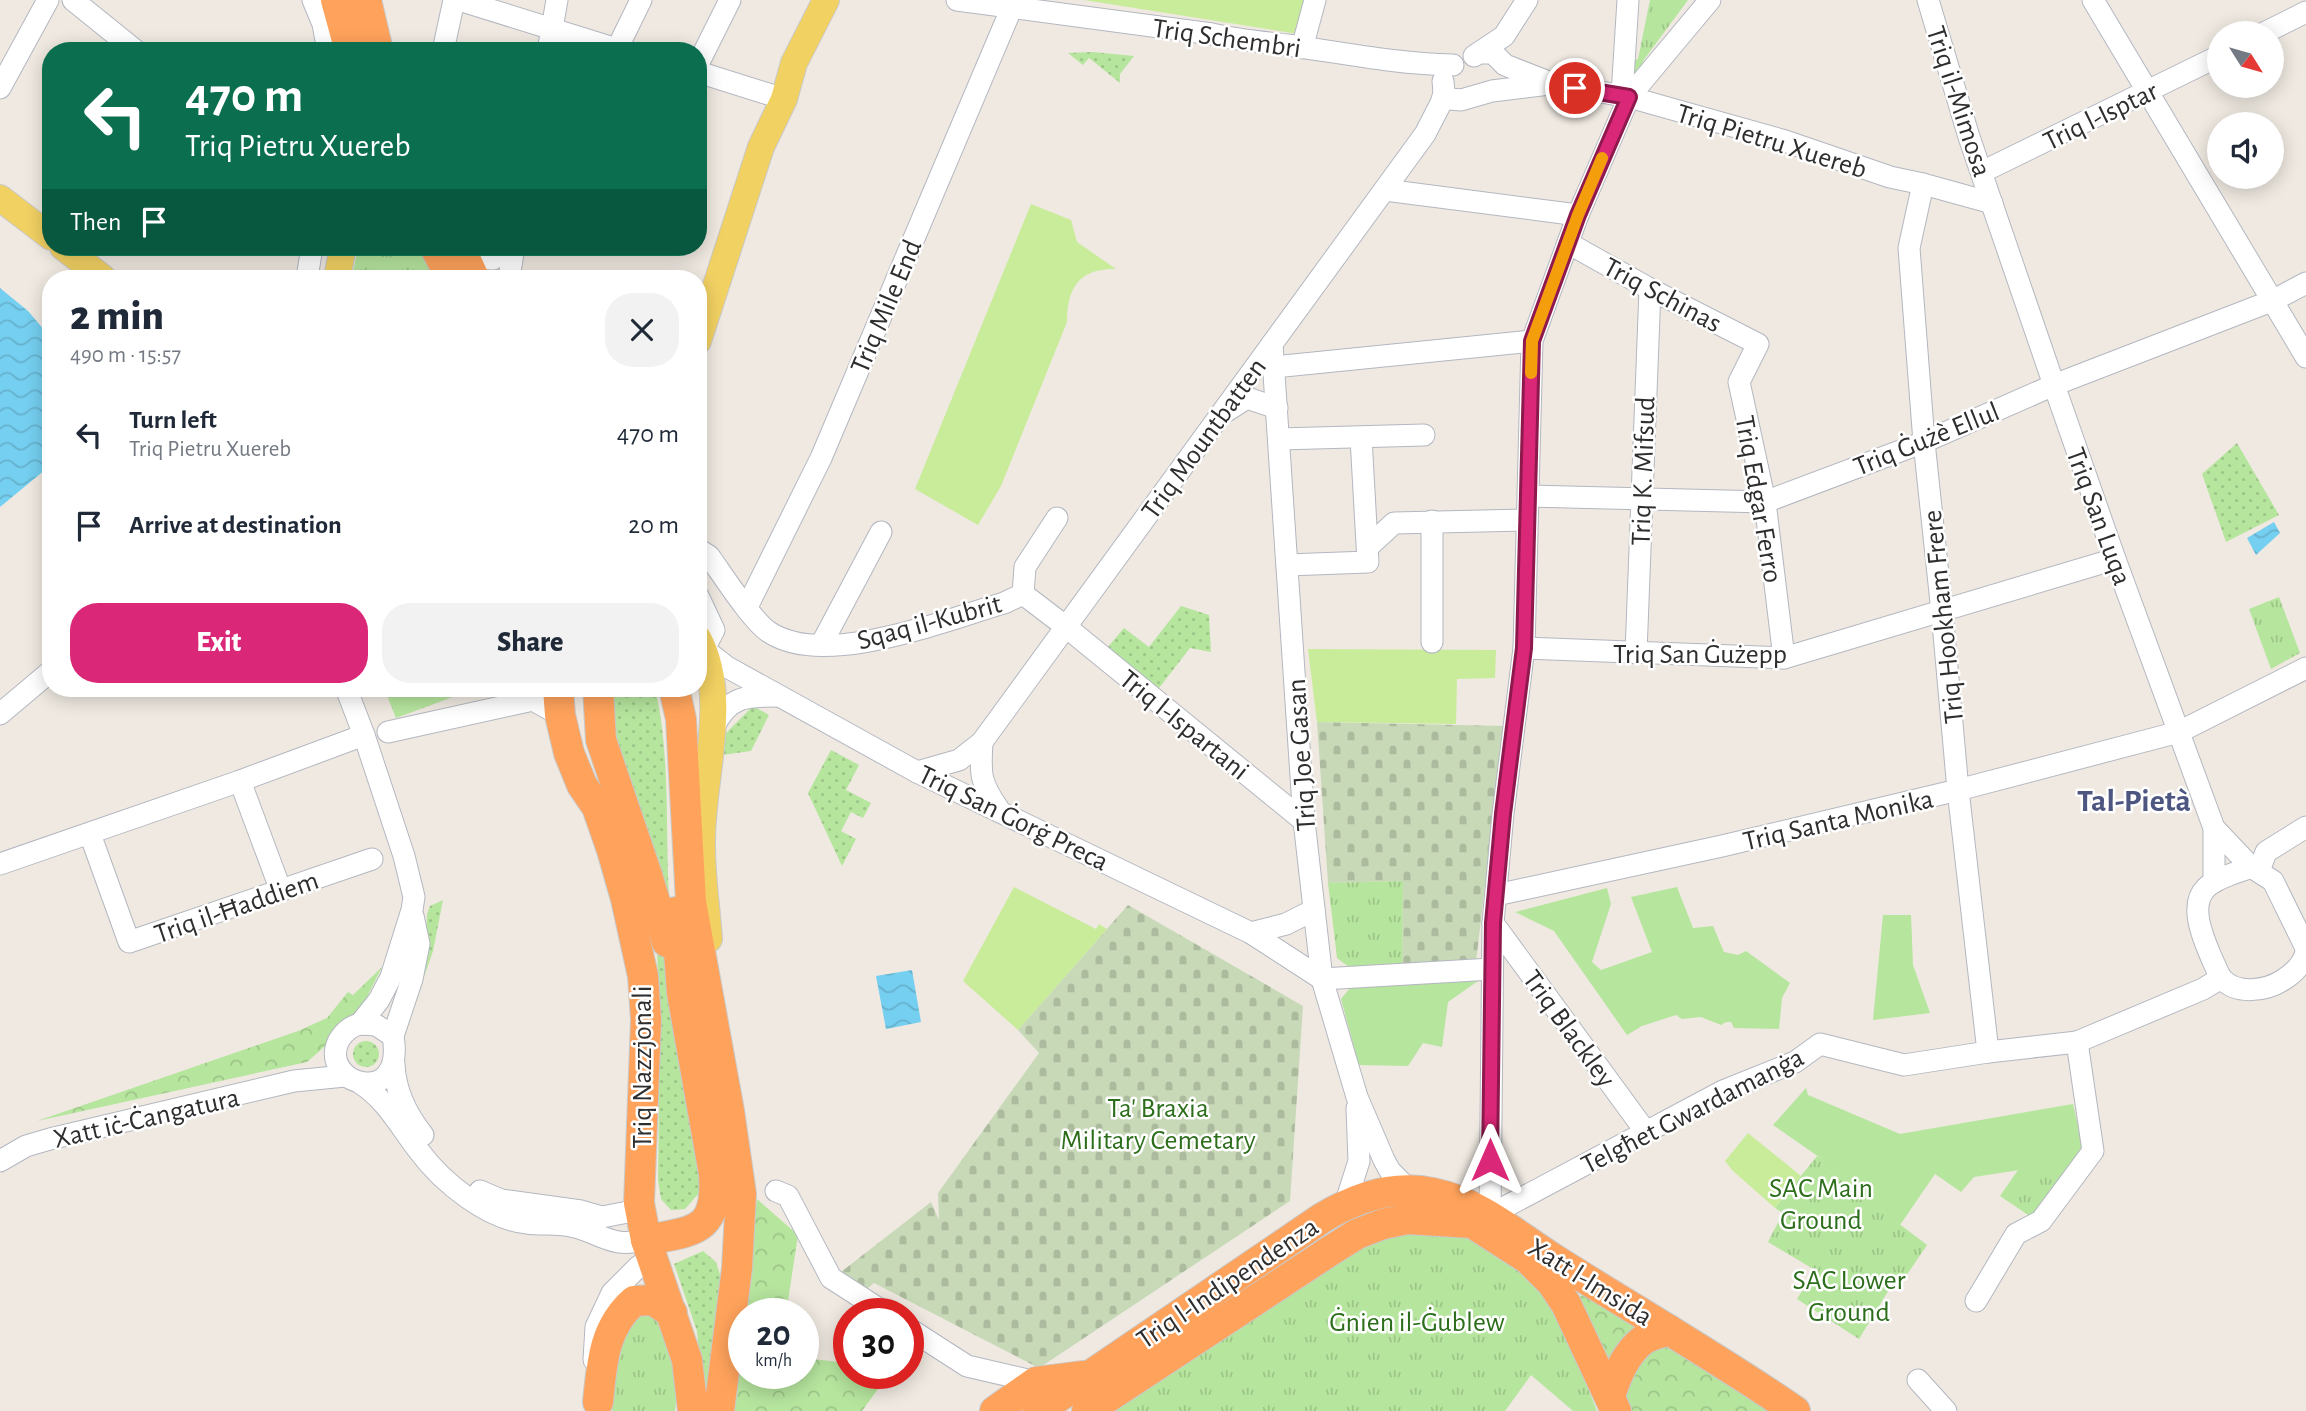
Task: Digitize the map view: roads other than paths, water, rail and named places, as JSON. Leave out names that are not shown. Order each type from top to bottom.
[{"type":"highway","points":[[366,0],[376,42]]},
{"type":"highway","points":[[581,697],[597,807]]},
{"type":"highway","points":[[599,697],[601,740],[647,875],[682,993]]},
{"type":"highway","points":[[676,697],[681,719],[691,902],[741,1194],[737,1268],[719,1411]]},
{"type":"highway","name":"Triq Nazzjonali","points":[[559,701],[569,753],[582,785],[597,807],[626,899],[643,976],[646,1020],[639,1203],[650,1252],[687,1360],[694,1411]]},
{"type":"highway","points":[[650,1252],[690,1245],[706,1232],[714,1219],[717,1206],[682,993],[675,893],[676,815],[682,751]]},
{"type":"highway","name":"Xatt l-Imsida","points":[[1372,1194],[1409,1191],[1433,1193],[1473,1206],[1669,1330],[1772,1401],[1795,1411]]},
{"type":"highway","points":[[650,1252],[700,1226],[710,1215],[715,1193]]},
{"type":"highway","name":"Triq l-Indipendenza","points":[[1038,1411],[1345,1205],[1372,1194]]},
{"type":"highway","points":[[639,1203],[644,1215],[662,1231],[686,1233]]},
{"type":"highway","name":"Xatt l-Imsida","points":[[1357,1234],[1383,1224],[1407,1219],[1472,1223],[1528,1259],[1552,1283],[1566,1304],[1613,1404]]},
{"type":"highway","name":"Triq l-Indipendenza","points":[[1087,1411],[1357,1234]]},
{"type":"highway","points":[[598,1407],[604,1349],[620,1313],[634,1301],[653,1300],[672,1313]]},
{"type":"highway","points":[[1613,1404],[1617,1375],[1628,1356],[1644,1339],[1669,1330]]},
{"type":"highway","points":[[995,1411],[1036,1382],[1087,1376]]},
{"type":"main road","points":[[707,313],[761,147],[784,100],[794,63],[825,0]]},
{"type":"main road","points":[[0,198],[42,230]]},
{"type":"main road","points":[[75,256],[93,270]]},
{"type":"main road","points":[[707,670],[714,727],[701,845],[712,976],[711,1014]]},
{"type":"street","points":[[0,88],[48,0]]},
{"type":"street","points":[[73,0],[125,42]]},
{"type":"street","points":[[313,0],[323,24],[340,36]]},
{"type":"street","points":[[445,42],[457,0],[549,41],[557,0]]},
{"type":"street","points":[[623,42],[641,0]]},
{"type":"street","points":[[707,46],[730,0]]},
{"type":"street","name":"Triq Schembri","points":[[957,0],[1012,4],[1413,64],[1453,65]]},
{"type":"street","points":[[1302,48],[1315,0]]},
{"type":"street","points":[[1449,93],[1444,75],[1453,65],[1480,53],[1504,36],[1527,0]]},
{"type":"street","points":[[1490,1215],[1493,923],[1503,814],[1524,648],[1532,341],[1625,96],[1628,0]]},
{"type":"street","points":[[1625,96],[1710,0]]},
{"type":"street","name":"Triq il-Mimosa","points":[[1928,0],[1992,203]]},
{"type":"street","points":[[2093,0],[2306,357]]},
{"type":"street","points":[[2303,0],[2306,5]]},
{"type":"street","name":"Triq Mile End","points":[[747,607],[821,458],[1012,4]]},
{"type":"street","points":[[2284,23],[2306,12]]},
{"type":"street","points":[[1492,91],[1503,76],[1504,36]]},
{"type":"street","name":"Triq Pietru Xuereb","points":[[1480,53],[1493,53],[1505,65],[1551,83],[1625,96],[1782,140],[1890,177],[1992,203]]},
{"type":"street","name":"Triq l-Isptar","points":[[1982,172],[2207,62]]},
{"type":"street","name":"Triq Schembri","points":[[1413,64],[1449,93]]},
{"type":"street","points":[[707,75],[784,100]]},
{"type":"street","name":"Triq Pietru Xuereb","points":[[1449,93],[1492,91],[1551,83]]},
{"type":"street","name":"Triq Mountbatten","points":[[917,772],[960,760],[982,742],[1385,190],[1425,134],[1449,93]]},
{"type":"street","name":"Triq Hookham Frere","points":[[1923,184],[1909,248],[1924,442],[1958,790],[1988,1052]]},
{"type":"street","points":[[1385,190],[1578,215]]},
{"type":"street","name":"Triq San Luqa","points":[[1992,203],[2115,559],[2214,828]]},
{"type":"street","name":"Triq Schinas","points":[[1568,243],[1650,289],[1758,344]]},
{"type":"street","points":[[467,261],[494,259],[499,256]]},
{"type":"street","name":"Triq Ġużè Ellul","points":[[1529,496],[1765,502],[1924,442],[2054,385],[2274,300],[2306,283]]},
{"type":"street","name":"Triq K. Mifsud","points":[[1636,653],[1650,289]]},
{"type":"street","points":[[1274,367],[1532,341]]},
{"type":"street","name":"Triq Joe Gasan","points":[[1272,344],[1304,821],[1322,979],[1357,1097],[1390,1171],[1409,1191]]},
{"type":"street","name":"Triq Edgar Ferro","points":[[1758,344],[1739,382],[1765,502],[1784,658]]},
{"type":"street","points":[[1221,415],[1247,398],[1277,408]]},
{"type":"street","points":[[1279,439],[1424,435]]},
{"type":"street","points":[[1361,438],[1368,555]]},
{"type":"street","points":[[1023,594],[1025,567],[1057,518]]},
{"type":"street","points":[[1287,565],[1368,555],[1394,523],[1526,520]]},
{"type":"street","points":[[1432,521],[1432,642]]},
{"type":"street","points":[[821,645],[881,532]]},
{"type":"street","name":"Sqaq il-Kubrit","points":[[707,555],[768,632],[796,645],[876,641],[1004,603],[1023,594],[1065,626]]},
{"type":"street","name":"Triq San Ġużepp","points":[[1524,648],[1784,658],[2115,559]]},
{"type":"street","points":[[707,615],[714,630],[707,638]]},
{"type":"street","name":"Triq l-Ispartani","points":[[1065,626],[1304,821]]},
{"type":"street","name":"Triq San Ġorġ Preca","points":[[707,649],[727,667],[917,772],[1251,933],[1322,979]]},
{"type":"street","name":"Triq Santa Monika","points":[[1496,895],[1736,843],[1958,790],[2179,732],[2306,668]]},
{"type":"street","points":[[0,714],[42,678]]},
{"type":"street","name":"Triq San Ġorġ Preca","points":[[714,727],[729,705],[746,696],[780,696]]},
{"type":"street","points":[[349,697],[404,856],[414,897],[391,977],[379,1000],[360,1024],[344,1032],[336,1055],[339,1066],[353,1080],[372,1090],[472,1188],[501,1200],[581,1211],[602,1217],[628,1212],[639,1203]]},
{"type":"street","points":[[388,732],[533,700],[559,701]]},
{"type":"street","points":[[0,864],[364,735]]},
{"type":"street","points":[[982,742],[980,766],[985,789],[1000,810]]},
{"type":"street","points":[[240,781],[281,891]]},
{"type":"street","points":[[2214,828],[2255,869],[2273,881],[2305,955],[2292,974],[2264,988],[2248,990],[2232,986],[2221,978],[2202,936],[2197,915],[2204,890],[2214,882],[2255,869],[2266,852],[2306,827]]},
{"type":"street","points":[[2214,828],[2214,882]]},
{"type":"street","name":"Triq il-Ħaddiem","points":[[90,834],[129,942],[373,859]]},
{"type":"street","points":[[1251,933],[1286,924],[1314,910]]},
{"type":"street","points":[[353,1080],[377,1082],[394,1064],[396,1054],[393,1036],[412,979],[418,944],[412,911]]},
{"type":"street","name":"Triq Blackley","points":[[1493,923],[1646,1132]]},
{"type":"street","points":[[1322,979],[1492,969]]},
{"type":"street","name":"Telgħet Gwardamanġa","points":[[1490,1215],[1723,1091],[1795,1062],[1819,1044],[1904,1065],[2077,1042],[2203,989],[2221,978]]},
{"type":"street","points":[[360,1024],[376,1025],[393,1036]]},
{"type":"street","points":[[1976,1301],[2016,1234],[2041,1221],[2093,1151],[2077,1042]]},
{"type":"street","name":"Xatt iċ-Ċangatura","points":[[294,1082],[336,1055]]},
{"type":"street","points":[[394,1064],[408,1127],[430,1167],[451,1187],[490,1211],[525,1223],[576,1227],[603,1240],[635,1243],[650,1252],[612,1293],[596,1327],[593,1362],[598,1407]]},
{"type":"street","name":"Xatt iċ-Ċangatura","points":[[0,1161],[26,1146],[50,1139],[294,1082],[353,1080]]},
{"type":"street","name":"Triq Joe Gasan","points":[[1345,1205],[1359,1161],[1357,1097]]},
{"type":"street","points":[[776,1191],[788,1196],[831,1278],[862,1298]]},
{"type":"street","points":[[924,1338],[967,1366],[1036,1382]]},
{"type":"street","points":[[1918,1380],[1946,1411]]},
{"type":"water","points":[[0,288],[28,311],[42,327],[42,472],[0,507]]},
{"type":"water","points":[[2274,522],[2280,533],[2256,555],[2247,538]]},
{"type":"water","points":[[912,970],[921,1022],[886,1029],[876,976]]},
{"type":"district","name":"Tal-Pietà","points":[[2134,800]]},
{"type":"park label","name":"Ta' Braxia Military Cemetary","points":[[1158,1123]]},
{"type":"park label","name":"SAC Main Ground","points":[[1821,1203]]},
{"type":"park label","name":"SAC Lower Ground","points":[[1849,1295]]},
{"type":"park label","name":"Ġnien il-Ġublew","points":[[1417,1321]]}]
